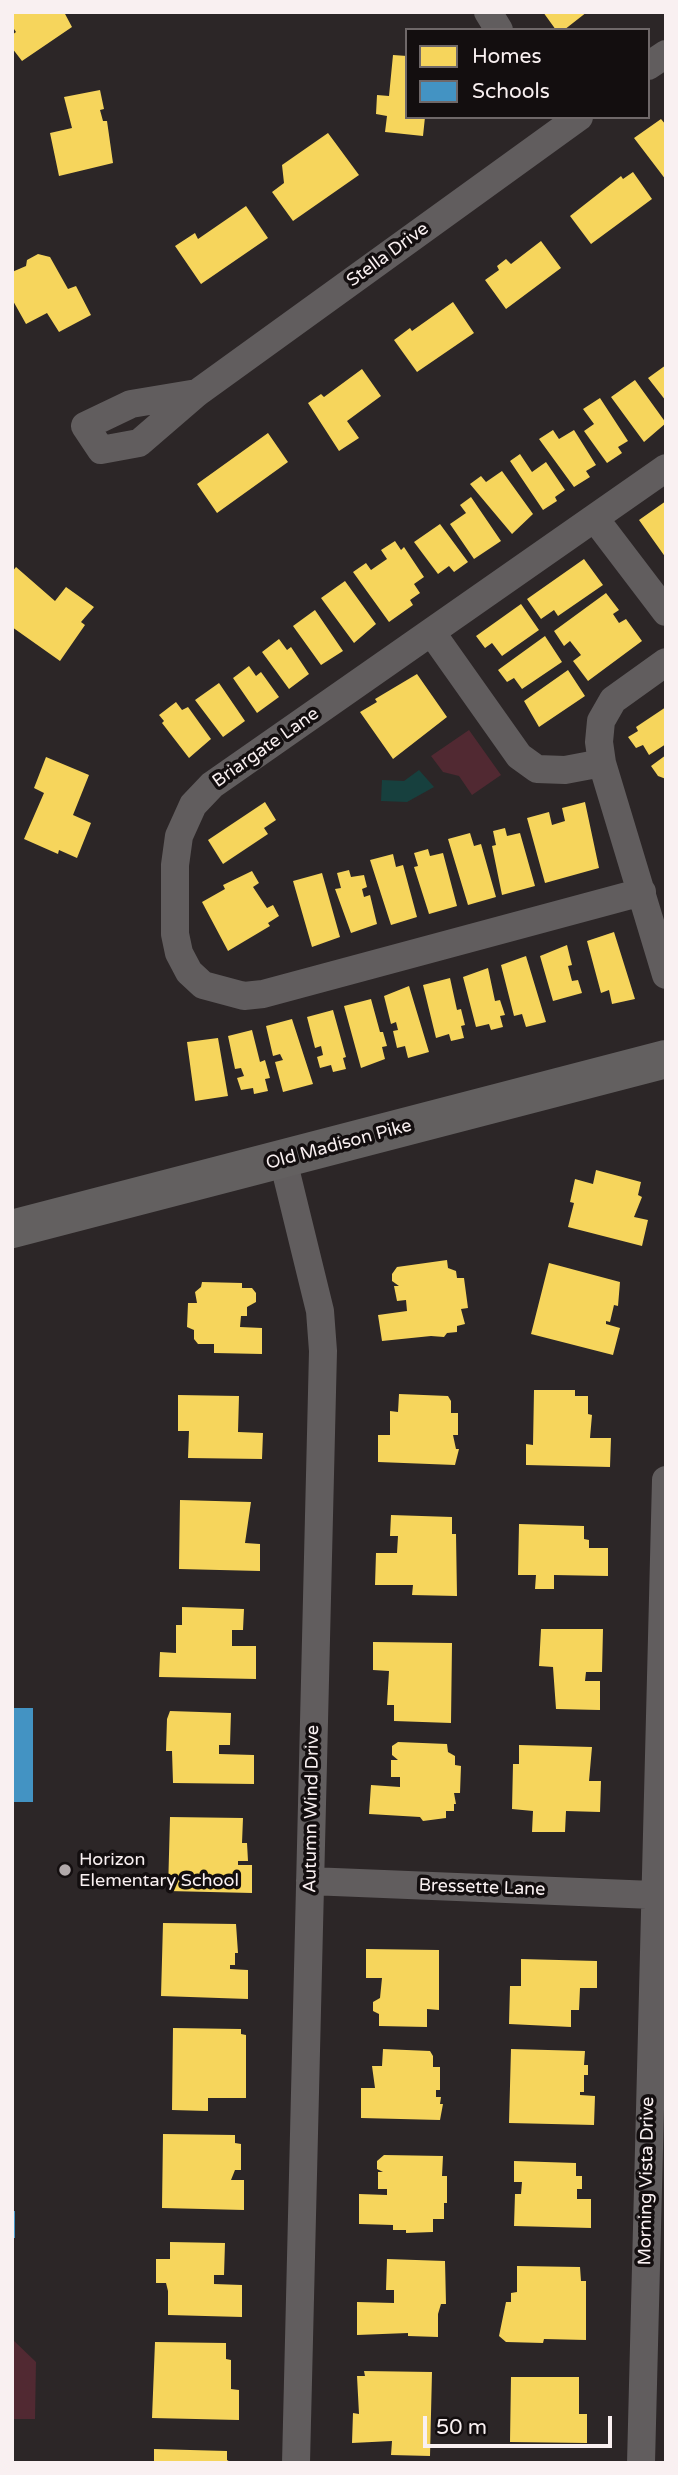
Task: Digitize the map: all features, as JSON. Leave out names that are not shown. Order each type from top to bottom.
[{"type":"main road","name":"Old Madison Pike","points":[[12,1228],[666,1059]]},
{"type":"street","points":[[488,12],[498,28]]},
{"type":"street","points":[[650,65],[666,54]]},
{"type":"street","name":"Stella Drive","points":[[197,393],[565,121]]},
{"type":"street","name":"Briargate Lane","points":[[642,892],[263,994],[244,996],[223,993],[203,985],[189,972],[178,953],[175,934],[175,864],[179,836],[193,805],[212,785],[596,520],[666,468]]},
{"type":"street","points":[[596,520],[666,612]]},
{"type":"street","points":[[432,633],[519,756],[537,769],[565,770],[602,763]]},
{"type":"street","points":[[666,662],[613,699],[601,721],[599,742],[602,763],[666,975]]},
{"type":"street","name":"Autumn Wind Drive","points":[[283,1160],[320,1311],[323,1351],[296,2463]]},
{"type":"street","name":"Morning Vista Drive","points":[[641,2463],[653,1895],[666,1480]]},
{"type":"street","name":"Bressette Lane","points":[[310,1881],[653,1895]]},
{"type":"shaded area","points":[[469,730],[501,775],[472,795],[459,776],[443,772],[431,756]]},
{"type":"shaded area","points":[[12,2339],[36,2362],[35,2419],[12,2419]]},
{"type":"water","points":[[419,770],[434,787],[407,802],[381,801],[382,780],[404,781]]},
{"type":"building: Homes","points":[[12,12],[64,12],[72,27],[22,61],[12,48],[12,35],[16,32],[12,26]]},
{"type":"building: Homes","points":[[543,12],[587,12],[567,28],[555,28]]},
{"type":"building: Homes","points":[[393,55],[405,56],[405,119],[425,119],[423,136],[385,132],[387,116],[376,114],[377,95],[389,96]]},
{"type":"building: Homes","points":[[100,90],[104,109],[100,110],[103,121],[107,121],[113,163],[59,176],[50,133],[72,128],[64,97]]},
{"type":"building: Homes","points":[[661,119],[666,125],[666,180],[634,138]]},
{"type":"building: Homes","points":[[328,133],[359,175],[293,221],[272,192],[284,183],[282,165]]},
{"type":"building: Homes","points":[[633,172],[652,199],[591,244],[570,216],[621,176],[623,179]]},
{"type":"building: Homes","points":[[246,206],[268,238],[201,284],[175,246],[195,233],[198,239]]},
{"type":"building: Homes","points":[[541,241],[561,268],[506,309],[485,280],[499,270],[497,266],[506,259],[511,264]]},
{"type":"building: Homes","points":[[38,254],[50,257],[68,289],[76,286],[91,315],[59,332],[47,313],[26,324],[12,299],[12,272],[26,266],[27,260]]},
{"type":"building: Homes","points":[[453,302],[474,333],[417,372],[394,340],[410,328],[412,331]]},
{"type":"building: Homes","points":[[666,365],[666,401],[648,378]]},
{"type":"building: Homes","points":[[362,369],[381,396],[347,421],[359,438],[339,451],[308,403],[321,394],[324,397]]},
{"type":"building: Homes","points":[[635,380],[666,423],[644,442],[611,397]]},
{"type":"building: Homes","points":[[600,398],[628,441],[618,447],[622,453],[607,463],[584,431],[594,424],[583,409]]},
{"type":"building: Homes","points":[[553,430],[559,439],[574,430],[596,465],[586,471],[590,477],[574,487],[539,439]]},
{"type":"building: Homes","points":[[268,433],[288,462],[217,513],[197,484]]},
{"type":"building: Homes","points":[[520,454],[532,472],[546,462],[565,490],[555,497],[557,501],[543,510],[510,461]]},
{"type":"building: Homes","points":[[502,471],[533,514],[512,534],[470,484],[481,476],[486,482]]},
{"type":"building: Homes","points":[[471,497],[501,541],[474,559],[450,524],[466,513],[460,505]]},
{"type":"building: Homes","points":[[666,501],[666,558],[639,520]]},
{"type":"building: Homes","points":[[440,524],[468,562],[454,572],[449,566],[438,574],[414,542]]},
{"type":"building: Homes","points":[[395,541],[401,550],[404,547],[424,577],[414,584],[420,593],[410,600],[413,605],[389,622],[353,572],[366,563],[371,570],[387,559],[381,550]]},
{"type":"building: Homes","points":[[584,559],[603,585],[558,616],[554,610],[541,619],[527,599]]},
{"type":"building: Homes","points":[[16,567],[55,601],[66,587],[94,607],[81,622],[85,625],[60,661],[12,627],[12,572]]},
{"type":"building: Homes","points":[[345,581],[376,624],[354,643],[321,598]]},
{"type":"building: Homes","points":[[606,593],[619,610],[613,614],[619,623],[626,619],[642,641],[588,681],[573,661],[581,655],[570,641],[564,646],[554,631]]},
{"type":"building: Homes","points":[[521,604],[539,630],[502,656],[492,643],[485,648],[476,636]]},
{"type":"building: Homes","points":[[315,610],[343,651],[321,665],[293,626]]},
{"type":"building: Homes","points":[[545,636],[562,662],[522,689],[514,678],[507,682],[498,670]]},
{"type":"building: Homes","points":[[279,639],[287,650],[291,647],[309,674],[289,689],[262,652]]},
{"type":"building: Homes","points":[[249,666],[256,676],[261,672],[279,697],[257,713],[233,678]]},
{"type":"building: Homes","points":[[568,670],[585,696],[539,727],[524,701]]},
{"type":"building: Homes","points":[[417,674],[447,717],[393,759],[360,712],[377,702],[375,699]]},
{"type":"building: Homes","points":[[219,683],[245,721],[223,737],[195,700]]},
{"type":"building: Homes","points":[[176,702],[182,710],[188,707],[211,739],[189,758],[162,723],[164,721],[159,715]]},
{"type":"building: Homes","points":[[666,707],[666,744],[649,755],[643,745],[636,748],[628,737],[638,731],[636,727]]},
{"type":"building: Homes","points":[[666,755],[666,779],[658,776],[651,766]]},
{"type":"building: Homes","points":[[46,757],[89,775],[73,815],[91,823],[77,858],[59,850],[58,854],[24,839],[44,793],[34,788]]},
{"type":"building: Homes","points":[[265,802],[276,820],[264,828],[268,834],[223,864],[208,840]]},
{"type":"building: Homes","points":[[585,802],[599,868],[545,883],[527,818],[549,812],[552,825],[565,821],[562,808]]},
{"type":"building: Homes","points":[[505,828],[507,836],[520,833],[535,886],[502,895],[492,846],[496,845],[493,831]]},
{"type":"building: Homes","points":[[470,833],[474,846],[481,844],[496,897],[468,905],[448,839]]},
{"type":"building: Homes","points":[[428,849],[430,856],[443,853],[457,906],[429,914],[414,867],[418,866],[414,853]]},
{"type":"building: Homes","points":[[393,854],[396,867],[403,865],[417,917],[391,925],[370,860]]},
{"type":"building: Homes","points":[[349,870],[351,877],[364,875],[367,887],[362,889],[364,897],[370,895],[377,924],[351,933],[335,889],[341,888],[337,873]]},
{"type":"building: Homes","points":[[252,871],[259,883],[253,887],[267,908],[273,905],[279,916],[268,923],[270,926],[228,951],[202,902],[225,889],[223,885]]},
{"type":"building: Homes","points":[[322,873],[340,937],[312,947],[293,881]]},
{"type":"building: Homes","points":[[614,932],[635,999],[612,1004],[609,990],[601,993],[587,941]]},
{"type":"building: Homes","points":[[567,945],[572,965],[568,966],[572,981],[578,980],[582,993],[553,1001],[540,956]]},
{"type":"building: Homes","points":[[526,956],[546,1022],[526,1027],[522,1014],[514,1016],[501,965]]},
{"type":"building: Homes","points":[[488,968],[495,1001],[500,1000],[505,1015],[500,1016],[503,1027],[491,1030],[489,1024],[476,1027],[463,977]]},
{"type":"building: Homes","points":[[450,978],[457,1010],[461,1009],[465,1025],[461,1026],[464,1038],[451,1041],[449,1034],[436,1038],[423,985]]},
{"type":"building: Homes","points":[[409,986],[429,1052],[408,1058],[405,1046],[397,1048],[393,1031],[398,1030],[396,1022],[391,1024],[384,996]]},
{"type":"building: Homes","points":[[371,999],[380,1032],[383,1032],[387,1046],[382,1047],[385,1059],[361,1068],[344,1006]]},
{"type":"building: Homes","points":[[333,1010],[346,1057],[343,1058],[346,1069],[333,1072],[331,1065],[320,1068],[317,1057],[323,1055],[321,1046],[315,1048],[307,1017]]},
{"type":"building: Homes","points":[[292,1019],[313,1084],[283,1092],[275,1062],[283,1060],[280,1054],[273,1056],[266,1026]]},
{"type":"building: Homes","points":[[252,1030],[260,1062],[265,1060],[270,1078],[265,1079],[268,1091],[254,1094],[253,1088],[241,1090],[237,1078],[244,1076],[241,1068],[235,1069],[228,1036]]},
{"type":"building: Homes","points":[[218,1038],[228,1096],[195,1101],[187,1042]]},
{"type":"building: Homes","points":[[596,1170],[641,1182],[638,1195],[642,1197],[634,1217],[648,1220],[642,1246],[568,1227],[574,1203],[570,1202],[575,1179],[593,1184]]},
{"type":"building: Homes","points":[[447,1260],[448,1268],[456,1271],[457,1278],[464,1278],[468,1308],[461,1309],[465,1324],[457,1326],[457,1332],[447,1333],[444,1337],[382,1341],[378,1315],[407,1311],[406,1300],[397,1301],[394,1286],[399,1286],[392,1281],[392,1274],[397,1267]]},
{"type":"building: Homes","points":[[549,1263],[620,1282],[618,1306],[614,1305],[610,1322],[606,1321],[606,1324],[620,1328],[613,1355],[531,1334]]},
{"type":"building: Homes","points":[[202,1282],[242,1283],[242,1288],[252,1288],[256,1293],[256,1302],[247,1307],[247,1316],[241,1316],[240,1327],[262,1328],[262,1354],[214,1353],[214,1344],[198,1344],[194,1339],[194,1330],[187,1327],[188,1303],[197,1303],[195,1292]]},
{"type":"building: Homes","points":[[534,1390],[575,1390],[575,1396],[588,1396],[588,1414],[592,1415],[590,1438],[611,1438],[610,1467],[526,1465],[526,1444],[533,1445]]},
{"type":"building: Homes","points":[[399,1394],[448,1396],[451,1413],[458,1413],[458,1435],[453,1435],[456,1449],[459,1449],[455,1465],[378,1462],[378,1435],[390,1435],[390,1411],[398,1412]]},
{"type":"building: Homes","points":[[178,1395],[239,1396],[238,1432],[263,1433],[262,1459],[188,1458],[189,1431],[178,1431]]},
{"type":"building: Homes","points":[[180,1500],[251,1502],[245,1543],[260,1544],[260,1571],[179,1569]]},
{"type":"building: Homes","points":[[391,1515],[452,1517],[452,1534],[456,1534],[457,1596],[412,1595],[413,1585],[375,1585],[376,1553],[397,1553],[398,1536],[390,1536]]},
{"type":"building: Homes","points":[[519,1524],[584,1526],[584,1539],[589,1540],[589,1548],[608,1548],[608,1576],[554,1575],[554,1589],[535,1589],[536,1575],[518,1575]]},
{"type":"building: Homes","points":[[182,1607],[244,1609],[243,1630],[232,1630],[232,1646],[256,1646],[256,1679],[159,1677],[160,1652],[176,1653],[176,1625],[182,1625]]},
{"type":"building: Homes","points":[[541,1629],[603,1629],[602,1672],[586,1672],[585,1681],[600,1681],[600,1710],[556,1709],[553,1667],[539,1666]]},
{"type":"building: Homes","points":[[373,1642],[452,1643],[451,1723],[394,1721],[394,1705],[387,1705],[389,1671],[373,1670]]},
{"type":"building: Homes","points":[[170,1711],[231,1713],[230,1745],[219,1745],[219,1754],[254,1755],[254,1784],[173,1783],[172,1751],[166,1751],[167,1719]]},
{"type":"building: Homes","points":[[398,1742],[447,1744],[448,1752],[455,1756],[455,1765],[461,1766],[460,1793],[454,1793],[454,1811],[446,1811],[446,1818],[423,1821],[420,1817],[369,1814],[371,1785],[400,1787],[400,1777],[391,1777],[391,1760],[398,1760],[392,1755],[392,1746]]},
{"type":"building: Homes","points":[[519,1745],[592,1747],[589,1781],[601,1781],[600,1812],[566,1811],[565,1832],[532,1832],[533,1811],[512,1809],[513,1764],[519,1764]]},
{"type":"building: Homes","points":[[170,1817],[243,1818],[242,1843],[247,1843],[248,1861],[238,1861],[238,1865],[252,1865],[252,1893],[168,1891]]},
{"type":"building: Homes","points":[[163,1923],[236,1924],[238,1953],[235,1953],[235,1965],[230,1965],[230,1969],[248,1970],[248,1999],[161,1996]]},
{"type":"building: Homes","points":[[366,1949],[439,1950],[439,2010],[427,2009],[427,2027],[379,2026],[379,2014],[373,2011],[373,2002],[380,1998],[382,1978],[366,1978]]},
{"type":"building: Homes","points":[[521,1959],[597,1961],[597,1988],[580,1988],[579,2010],[571,2010],[571,2027],[509,2024],[510,1986],[521,1986]]},
{"type":"building: Homes","points":[[173,2028],[241,2029],[241,2034],[246,2035],[246,2098],[208,2098],[208,2111],[172,2110]]},
{"type":"building: Homes","points":[[383,2049],[430,2051],[433,2067],[440,2067],[440,2090],[436,2090],[436,2097],[441,2097],[440,2104],[443,2104],[440,2120],[361,2118],[361,2088],[375,2088],[372,2066],[382,2066]]},
{"type":"building: Homes","points":[[511,2049],[585,2051],[584,2065],[588,2065],[588,2075],[584,2075],[584,2092],[580,2092],[580,2095],[595,2096],[594,2125],[509,2123]]},
{"type":"building: Homes","points":[[163,2134],[235,2135],[235,2143],[241,2144],[241,2170],[235,2170],[231,2180],[244,2180],[244,2210],[162,2208]]},
{"type":"building: Homes","points":[[384,2155],[443,2156],[442,2176],[447,2176],[447,2203],[444,2203],[444,2219],[433,2219],[433,2232],[406,2233],[406,2230],[393,2230],[393,2225],[359,2224],[359,2194],[387,2195],[387,2189],[378,2189],[378,2172],[383,2172],[377,2169],[377,2161]]},
{"type":"building: Homes","points":[[514,2161],[576,2163],[576,2176],[582,2176],[582,2189],[577,2189],[577,2199],[591,2199],[591,2228],[514,2226],[515,2194],[521,2194],[522,2182],[514,2182]]},
{"type":"building: Homes","points":[[170,2242],[225,2243],[224,2275],[214,2275],[214,2284],[242,2285],[242,2317],[168,2315],[166,2283],[156,2283],[156,2259],[170,2259]]},
{"type":"building: Homes","points":[[387,2259],[445,2261],[446,2304],[441,2304],[438,2314],[438,2337],[408,2336],[408,2333],[357,2335],[357,2302],[394,2303],[394,2290],[386,2290]]},
{"type":"building: Homes","points":[[517,2266],[580,2267],[581,2281],[586,2281],[586,2340],[506,2342],[499,2336],[506,2302],[511,2302],[511,2293],[517,2292]]},
{"type":"building: Homes","points":[[155,2342],[226,2343],[226,2359],[231,2360],[231,2389],[239,2390],[239,2420],[152,2418]]},
{"type":"building: Homes","points":[[364,2371],[432,2372],[430,2456],[391,2455],[392,2441],[352,2443],[353,2413],[359,2414],[357,2376],[365,2376]]},
{"type":"building: Homes","points":[[511,2377],[579,2377],[579,2414],[587,2414],[587,2443],[510,2442]]},
{"type":"building: Homes","points":[[154,2449],[227,2451],[227,2460],[232,2463],[154,2463]]},
{"type":"building: Schools","points":[[12,1708],[33,1708],[33,1802],[12,1802]]},
{"type":"building: Schools","points":[[12,2211],[15,2211],[15,2238],[12,2238]]},
{"type":"place","name":"Horizon Elementary School","points":[[65,1870]]}]
